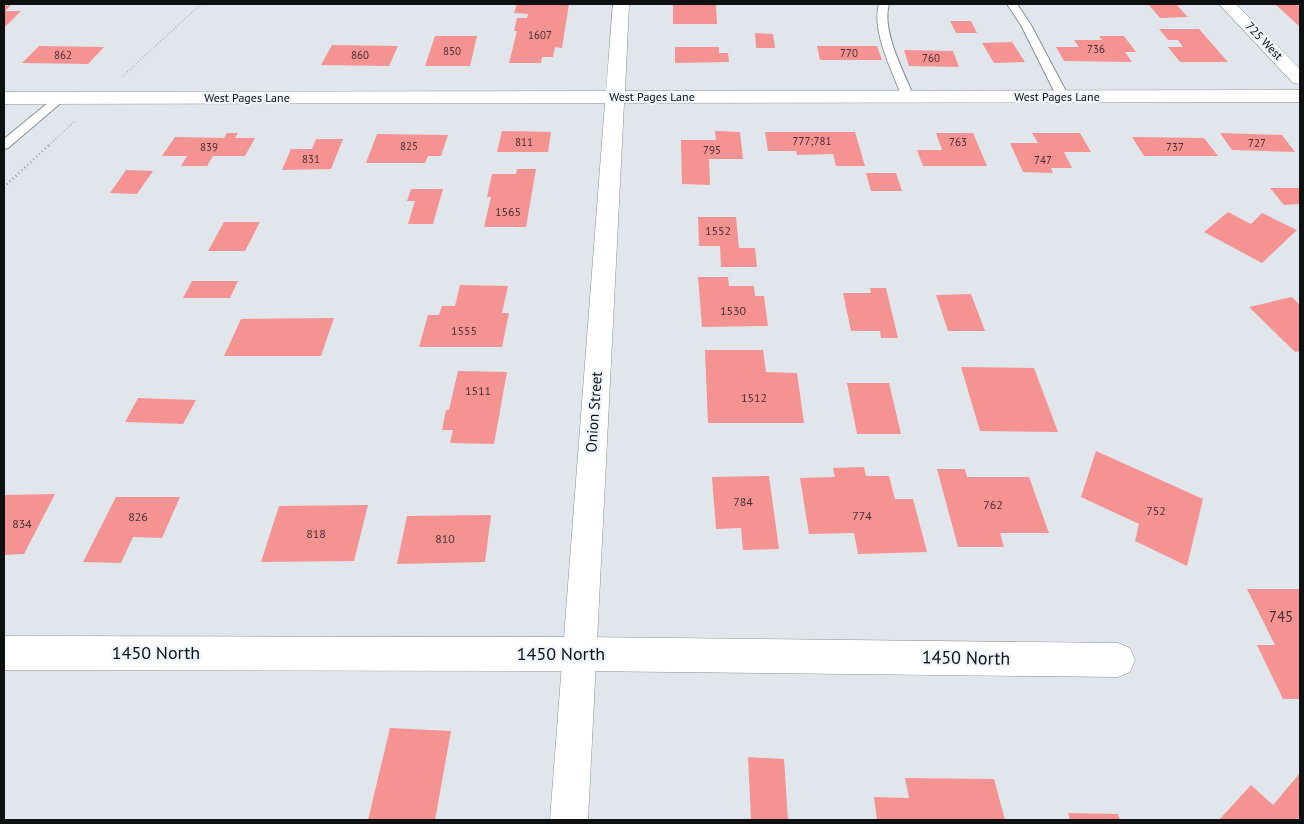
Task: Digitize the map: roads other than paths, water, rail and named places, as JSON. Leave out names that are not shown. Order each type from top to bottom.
[{"type":"street","name":"Onion Street","points":[[569,820],[621,4]]},
{"type":"street","name":"725 West","points":[[1228,4],[1300,79]]},
{"type":"street","name":"West Pages Lane","points":[[4,98],[1300,96]]},
{"type":"street","name":"1450 North","points":[[4,653],[580,654],[1118,660]]},
{"type":"lane","points":[[884,4],[880,9],[882,24],[908,97]]},
{"type":"lane","points":[[1012,4],[1026,25],[1063,96]]},
{"type":"lane","points":[[4,145],[59,99]]}]
